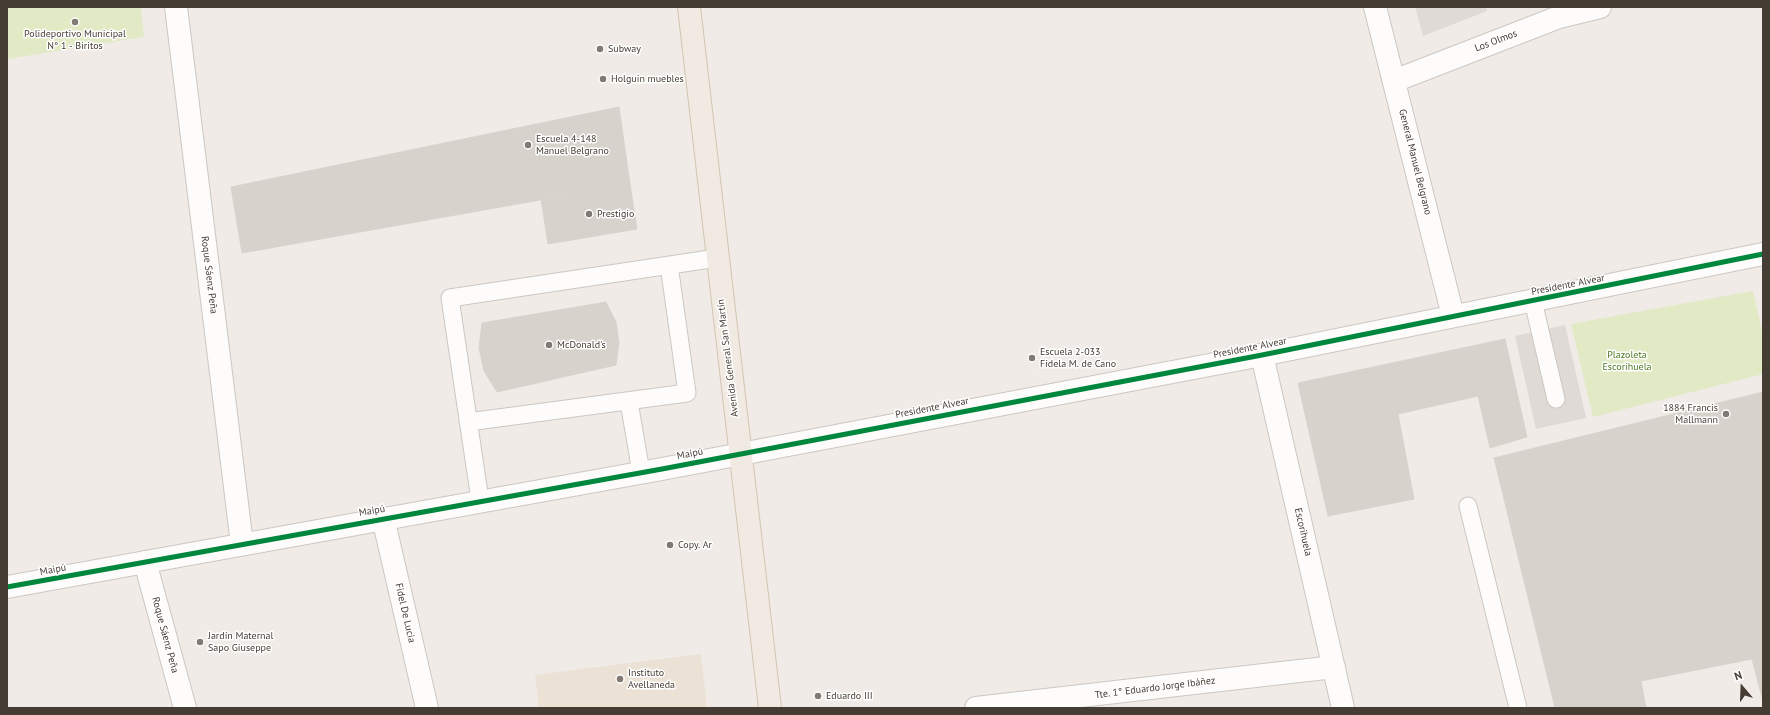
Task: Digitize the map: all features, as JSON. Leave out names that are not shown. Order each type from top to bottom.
[{"type":"main road","name":"Avenida General San Martín","points":[[689,7],[770,708]]},
{"type":"street","name":"Roque Sáenz Peña","points":[[176,7],[242,544]]},
{"type":"street","name":"General Manuel Belgrano","points":[[1375,7],[1453,316]]},
{"type":"street","name":"Los Olmos","points":[[1394,81],[1558,16],[1600,7]]},
{"type":"street","name":"Presidente Alvear","points":[[740,454],[1262,355],[1763,254]]},
{"type":"street","name":"Escorihuela","points":[[1262,355],[1343,708]]},
{"type":"street","name":"Maipú","points":[[7,588],[480,500],[740,454]]},
{"type":"street","name":"Fidel De Lucia","points":[[383,518],[427,708]]},
{"type":"street","name":"Roque Sáenz Peña","points":[[144,562],[184,708]]},
{"type":"street","name":"Tte. 1° Eduardo Jorge Ibáñez","points":[[976,708],[1334,667]]},
{"type":"lane","points":[[480,500],[450,298],[717,258]]},
{"type":"lane","points":[[468,422],[629,402],[687,393],[669,265]]},
{"type":"lane","points":[[1533,301],[1556,399]]},
{"type":"lane","points":[[629,402],[640,472]]},
{"type":"lane","points":[[1468,506],[1518,708]]},
{"type":"shaded area","points":[[1415,7],[1486,7],[1487,11],[1423,36]]},
{"type":"shaded area","points":[[1565,325],[1586,418],[1536,429],[1515,336]]},
{"type":"shaded area","name":"Instituto Avellaneda","points":[[701,654],[707,708],[539,708],[535,675]]},
{"type":"green space","name":"Polideportivo Municipal N° 1 - Biritos","points":[[7,7],[141,7],[144,37],[7,59]]},
{"type":"green space","name":"Plazoleta Escorihuela","points":[[1753,291],[1763,336],[1763,374],[1593,417],[1571,324]]},
{"type":"building","name":"Escuela 4-148 Manuel Belgrano","points":[[619,107],[630,184],[242,253],[231,187]]},
{"type":"building","name":"Prestigio","points":[[630,184],[637,229],[548,244],[541,199]]},
{"type":"building","name":"McDonald's","points":[[606,302],[616,322],[619,343],[616,365],[497,392],[484,371],[479,348],[482,323]]},
{"type":"building","points":[[1505,339],[1527,437],[1490,448],[1478,396],[1398,414],[1414,499],[1328,516],[1298,383]]},
{"type":"building","points":[[1763,392],[1763,701],[1752,659],[1641,681],[1646,708],[1555,708],[1494,458]]},
{"type":"cycle path","points":[[7,587],[662,469],[1262,355],[1763,254]]},
{"type":"place","name":"Polideportivo Municipal N° 1 - Biritos","points":[[75,22]]},
{"type":"place","name":"Subway","points":[[600,49]]},
{"type":"place","name":"Holguin muebles","points":[[603,79]]},
{"type":"place","name":"Escuela 4-148 Manuel Belgrano","points":[[528,145]]},
{"type":"place","name":"Prestigio","points":[[589,214]]},
{"type":"place","name":"McDonald's","points":[[549,345]]},
{"type":"place","name":"Escuela 2-033 Fidela M. de Cano","points":[[1032,358]]},
{"type":"place","name":"1884 Francis Mallmann","points":[[1726,414]]},
{"type":"place","name":"Copy. Ar","points":[[670,545]]},
{"type":"place","name":"Jardín Maternal Sapo Giuseppe","points":[[200,642]]},
{"type":"place","name":"Instituto Avellaneda","points":[[620,679]]},
{"type":"place","name":"Eduardo III","points":[[818,696]]}]
